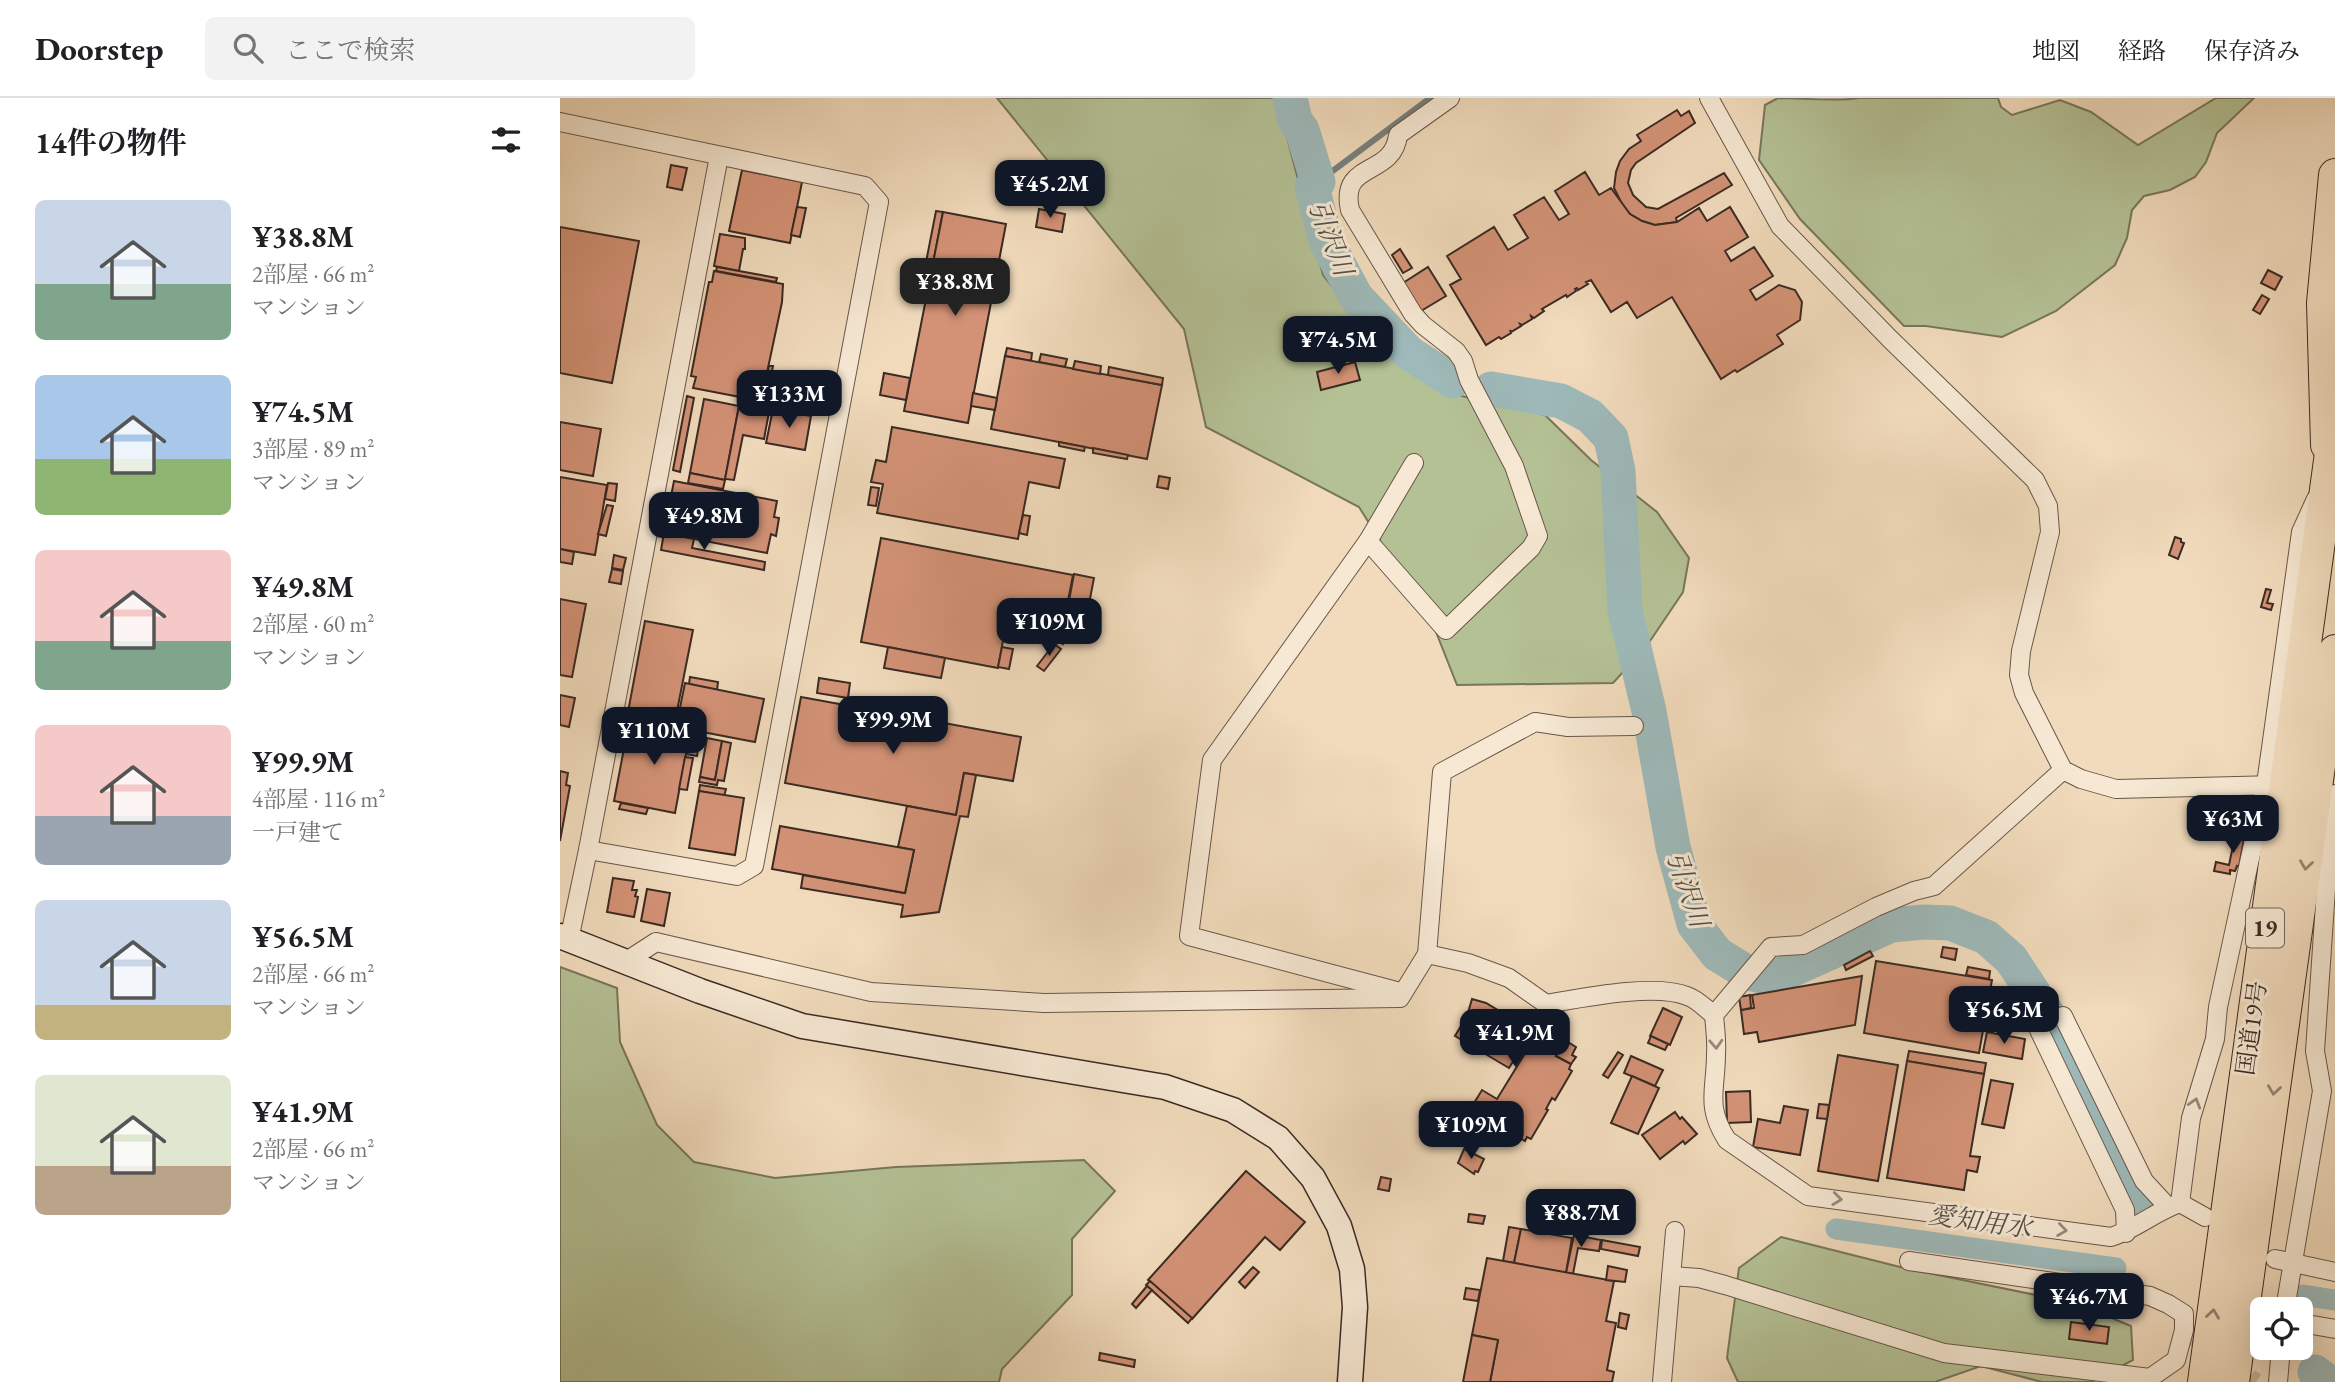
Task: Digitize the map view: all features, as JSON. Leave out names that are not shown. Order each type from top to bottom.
[{"type":"highway","points":[[2328,474],[2323,303],[2335,175]]},
{"type":"highway","name":"国道19号","points":[[2204,1382],[2275,785],[2335,424]]},
{"type":"highway","name":"国道19号","points":[[2233,1382],[2329,789],[2335,651]]},
{"type":"street","points":[[1368,541],[1446,631],[1531,548],[1538,536],[1514,466],[1469,380],[1463,361],[1456,351],[1413,314],[1350,210],[1350,186],[1356,177],[1386,159],[1396,147],[1398,135],[1450,98]]},
{"type":"street","points":[[1709,98],[1780,226],[1890,339],[2035,480],[2048,506],[2050,532],[2021,651],[2019,675],[2024,693],[2063,770],[2081,779],[2116,789],[2275,785],[2218,1007],[2214,1039],[2191,1118],[2174,1205],[2126,1233],[2111,1237],[1808,1196],[1727,1140],[1718,1126],[1712,1107],[1716,1054],[1714,1016],[1771,947],[1804,945],[1876,907],[1914,891],[1934,886],[2063,770]]},
{"type":"street","points":[[560,122],[865,186],[879,202],[754,866],[737,876],[588,850]]},
{"type":"street","points":[[719,156],[588,850],[564,938],[700,991],[802,1026],[1164,1087],[1233,1110],[1278,1138],[1313,1178],[1339,1226],[1352,1269],[1355,1307],[1350,1382]]},
{"type":"street","points":[[1404,993],[1189,936],[1212,761],[1368,541],[1414,463]]},
{"type":"street","points":[[625,962],[656,942],[871,992],[1044,1003],[1400,998],[1427,954],[1442,772],[1535,722],[1568,727],[1634,726]]},
{"type":"street","points":[[2288,1297],[2322,1091],[2315,1051],[2331,815],[2329,789]]},
{"type":"street","points":[[1427,954],[1468,963],[1509,978],[1546,1004],[1600,995],[1661,992],[1688,996],[1714,1016]]},
{"type":"street","points":[[2063,1016],[2144,1181],[2174,1205],[2205,1217]]},
{"type":"street","points":[[2039,1030],[2125,1210],[2126,1233]]},
{"type":"street","points":[[2214,1039],[2236,1041]]},
{"type":"street","points":[[2295,1048],[2315,1051]]},
{"type":"street","points":[[1662,1382],[1675,1231]]},
{"type":"street","points":[[2275,1259],[2335,1272]]},
{"type":"street","points":[[1671,1276],[1699,1278],[1725,1285],[1944,1353],[2150,1380],[2176,1360],[2184,1330],[2184,1314],[2150,1296],[1909,1261]]},
{"type":"street","points":[[2313,1325],[2335,1329]]},
{"type":"street","points":[[2278,1382],[2280,1360]]},
{"type":"green space","points":[[997,98],[1281,98],[1283,122],[1323,275],[1376,343],[1453,394],[1545,415],[1591,460],[1657,512],[1689,558],[1683,592],[1646,647],[1613,683],[1457,685],[1434,627],[1359,507],[1206,427],[1184,329]]},
{"type":"green space","points":[[1778,98],[1998,98],[2001,107],[2012,115],[2060,100],[2091,112],[2138,145],[2216,98],[2254,98],[2217,133],[2206,162],[2195,177],[2170,190],[2144,196],[2132,210],[2127,238],[2115,265],[2056,311],[2002,337],[1926,326],[1904,326],[1800,219],[1759,160],[1765,105]]},
{"type":"green space","points":[[560,967],[617,988],[620,1042],[657,1125],[694,1162],[775,1178],[896,1167],[1084,1160],[1115,1191],[1072,1239],[1072,1295],[1002,1369],[999,1382],[560,1382]]},
{"type":"green space","points":[[1781,1237],[1904,1268],[2075,1303],[2131,1326],[2133,1360],[2092,1382],[2042,1382],[1981,1366],[1935,1382],[1738,1382],[1727,1358],[1739,1268]]},
{"type":"building","points":[[1677,110],[1681,116],[1689,111],[1695,123],[1636,163],[1628,183],[1633,195],[1646,207],[1658,209],[1724,173],[1732,185],[1676,218],[1677,222],[1655,225],[1642,221],[1624,208],[1614,188],[1616,172],[1629,149],[1641,141],[1637,135]]},
{"type":"building","points":[[671,165],[687,168],[682,190],[667,187]]},
{"type":"building","points":[[742,170],[802,182],[790,243],[729,231]]},
{"type":"building","points":[[1585,172],[1599,195],[1611,188],[1630,214],[1655,225],[1677,222],[1699,208],[1707,221],[1730,207],[1748,237],[1725,251],[1731,261],[1754,247],[1773,276],[1750,290],[1756,300],[1779,285],[1795,290],[1802,302],[1800,320],[1777,335],[1783,344],[1721,379],[1672,297],[1637,318],[1627,302],[1611,312],[1591,280],[1567,297],[1566,295],[1542,309],[1544,311],[1534,318],[1531,316],[1532,319],[1511,332],[1510,330],[1511,333],[1486,345],[1450,285],[1461,279],[1447,256],[1494,227],[1508,250],[1528,238],[1514,215],[1544,197],[1559,220],[1569,214],[1555,191]]},
{"type":"building","points":[[1016,191],[1034,194],[1032,204],[1014,200]]},
{"type":"building","points":[[797,207],[806,208],[800,237],[791,235]]},
{"type":"building","points":[[1039,209],[1065,214],[1062,232],[1036,227]]},
{"type":"building","points":[[936,211],[943,212],[926,300],[919,298]]},
{"type":"building","points":[[943,212],[1006,224],[968,423],[904,411]]},
{"type":"building","points":[[560,227],[639,241],[612,383],[560,373]]},
{"type":"building","points":[[720,234],[745,238],[739,271],[714,266]]},
{"type":"building","points":[[1400,249],[1412,268],[1403,273],[1392,255]]},
{"type":"building","points":[[717,267],[777,278],[776,282],[716,271]]},
{"type":"building","points":[[1428,267],[1446,296],[1421,311],[1403,283]]},
{"type":"building","points":[[2268,270],[2282,277],[2275,290],[2261,283]]},
{"type":"building","points":[[714,271],[783,284],[782,302],[761,401],[693,388],[696,377],[691,376],[709,282],[712,282]]},
{"type":"building","points":[[2262,295],[2269,299],[2260,314],[2253,310]]},
{"type":"building","points":[[1310,327],[1359,329],[1358,351],[1310,348]]},
{"type":"building","points":[[1007,348],[1032,353],[1031,361],[1005,356]]},
{"type":"building","points":[[1041,354],[1067,359],[1065,367],[1039,362]]},
{"type":"building","points":[[1005,356],[1162,385],[1147,459],[991,429]]},
{"type":"building","points":[[1075,361],[1101,366],[1100,374],[1073,369]]},
{"type":"building","points":[[1355,362],[1360,380],[1321,390],[1317,372]]},
{"type":"building","points":[[769,366],[773,366],[766,402],[761,401]]},
{"type":"building","points":[[1109,367],[1163,378],[1162,385],[1108,375]]},
{"type":"building","points":[[884,373],[910,378],[906,400],[880,395]]},
{"type":"building","points":[[777,378],[820,387],[815,411],[773,403]]},
{"type":"building","points":[[973,393],[997,398],[995,410],[971,406]]},
{"type":"building","points":[[687,396],[694,398],[680,472],[673,470]]},
{"type":"building","points":[[704,399],[739,406],[725,480],[690,473]]},
{"type":"building","points":[[739,406],[769,412],[764,439],[743,435],[734,480],[725,479]]},
{"type":"building","points":[[773,409],[811,416],[805,450],[766,443]]},
{"type":"building","points":[[560,422],[601,429],[593,476],[560,470]]},
{"type":"building","points":[[892,427],[1065,459],[1059,488],[1029,482],[1018,539],[877,513],[883,484],[871,482],[876,460],[886,462]]},
{"type":"building","points":[[1059,442],[1085,447],[1084,451],[1059,446]]},
{"type":"building","points":[[1093,448],[1128,455],[1127,459],[1093,453]]},
{"type":"building","points":[[690,473],[725,480],[723,489],[688,483]]},
{"type":"building","points":[[1159,476],[1170,478],[1168,489],[1157,487]]},
{"type":"building","points":[[560,477],[607,485],[595,555],[560,549]]},
{"type":"building","points":[[674,481],[777,501],[774,517],[779,518],[776,536],[771,534],[767,553],[664,533]]},
{"type":"building","points":[[608,483],[617,484],[615,501],[605,499]]},
{"type":"building","points":[[871,487],[879,488],[876,506],[868,505]]},
{"type":"building","points":[[607,505],[613,506],[606,536],[598,534]]},
{"type":"building","points":[[1023,515],[1030,516],[1027,535],[1019,533]]},
{"type":"building","points":[[664,533],[694,539],[692,548],[765,562],[764,570],[661,550]]},
{"type":"building","points":[[2175,537],[2184,543],[2178,559],[2169,555]]},
{"type":"building","points":[[881,538],[1073,575],[1066,611],[1025,603],[1023,610],[1009,608],[998,668],[861,642]]},
{"type":"building","points":[[560,549],[574,552],[572,564],[560,562]]},
{"type":"building","points":[[614,555],[626,558],[623,570],[612,568]]},
{"type":"building","points":[[612,569],[623,571],[621,584],[609,582]]},
{"type":"building","points":[[1074,574],[1094,578],[1088,609],[1068,606]]},
{"type":"building","points":[[2266,589],[2271,590],[2267,603],[2273,604],[2271,610],[2261,607]]},
{"type":"building","points":[[560,599],[586,604],[572,677],[560,675]]},
{"type":"building","points":[[645,621],[693,630],[675,721],[628,712]]},
{"type":"building","points":[[1060,627],[1070,634],[1063,644],[1053,637]]},
{"type":"building","points":[[1054,644],[1061,649],[1044,671],[1037,666]]},
{"type":"building","points":[[888,647],[945,658],[941,678],[884,668]]},
{"type":"building","points":[[1002,647],[1013,649],[1009,669],[998,667]]},
{"type":"building","points":[[690,677],[718,682],[717,690],[689,684]]},
{"type":"building","points":[[819,678],[850,683],[848,698],[817,693]]},
{"type":"building","points":[[685,683],[764,699],[755,742],[676,727]]},
{"type":"building","points":[[560,695],[575,698],[569,727],[560,725]]},
{"type":"building","points":[[801,697],[1021,737],[1013,781],[964,773],[956,815],[785,783]]},
{"type":"building","points":[[629,722],[700,736],[697,756],[686,754],[675,813],[614,801]]},
{"type":"building","points":[[707,738],[722,741],[715,780],[700,777]]},
{"type":"building","points":[[722,741],[731,743],[724,781],[718,780],[717,785],[699,782],[700,777],[715,780]]},
{"type":"building","points":[[685,757],[693,758],[687,790],[679,789]]},
{"type":"building","points":[[560,771],[568,773],[566,785],[570,786],[560,841]]},
{"type":"building","points":[[964,773],[976,775],[968,817],[960,816],[939,912],[901,917],[903,905],[801,888],[803,875],[905,893],[914,850],[898,847],[907,806],[956,815]]},
{"type":"building","points":[[700,785],[726,789],[724,796],[699,791]]},
{"type":"building","points":[[699,791],[744,798],[735,855],[689,848]]},
{"type":"building","points":[[621,803],[648,808],[646,814],[619,809]]},
{"type":"building","points":[[780,826],[914,850],[905,893],[772,869]]},
{"type":"building","points":[[2236,831],[2245,833],[2239,867],[2237,866],[2235,871],[2230,870],[2230,874],[2214,871],[2216,862],[2229,865]]},
{"type":"building","points":[[613,878],[634,881],[632,890],[637,890],[635,896],[638,897],[634,917],[607,912]]},
{"type":"building","points":[[647,889],[670,893],[664,926],[641,921]]},
{"type":"building","points":[[1943,947],[1957,949],[1955,960],[1941,957]]},
{"type":"building","points":[[1870,951],[1873,956],[1846,970],[1844,965]]},
{"type":"building","points":[[1876,961],[1992,980],[1979,1053],[1864,1033]]},
{"type":"building","points":[[1968,967],[1990,971],[1989,979],[1966,975]]},
{"type":"building","points":[[1862,976],[1855,1025],[1759,1042],[1757,1032],[1744,1034],[1741,1010],[1754,1008],[1752,995]]},
{"type":"building","points":[[1996,992],[2011,994],[2009,1005],[1994,1002]]},
{"type":"building","points":[[1750,995],[1751,1008],[1741,1010],[1739,997]]},
{"type":"building","points":[[1472,999],[1486,1003],[1561,1048],[1556,1056],[1571,1064],[1569,1069],[1572,1071],[1555,1100],[1552,1098],[1531,1139],[1527,1137],[1525,1141],[1471,1108],[1482,1090],[1497,1099],[1524,1055],[1519,1052],[1509,1068],[1455,1036],[1467,1016]]},
{"type":"building","points":[[1991,1004],[2008,1007],[2006,1016],[1990,1013]]},
{"type":"building","points":[[1663,1008],[1682,1017],[1670,1045],[1650,1036]]},
{"type":"building","points":[[1990,1018],[2011,1022],[2009,1032],[1988,1029]]},
{"type":"building","points":[[1545,1028],[1576,1047],[1572,1055],[1576,1057],[1571,1064],[1556,1056],[1561,1048],[1540,1036]]},
{"type":"building","points":[[1987,1032],[2025,1039],[2022,1059],[1983,1052]]},
{"type":"building","points":[[1651,1036],[1668,1044],[1665,1050],[1648,1043]]},
{"type":"building","points":[[1909,1051],[1986,1063],[1984,1074],[1907,1061]]},
{"type":"building","points":[[1618,1052],[1623,1055],[1608,1078],[1603,1075]]},
{"type":"building","points":[[1838,1055],[1898,1065],[1878,1181],[1818,1171]]},
{"type":"building","points":[[1631,1056],[1663,1070],[1655,1086],[1624,1073]]},
{"type":"building","points":[[1907,1061],[1984,1074],[1970,1156],[1980,1157],[1977,1172],[1967,1170],[1964,1190],[1887,1178]]},
{"type":"building","points":[[1632,1076],[1659,1088],[1638,1134],[1611,1123]]},
{"type":"building","points":[[1991,1080],[2013,1084],[2004,1128],[1982,1124]]},
{"type":"building","points":[[1750,1091],[1751,1122],[1727,1123],[1726,1092]]},
{"type":"building","points":[[1819,1104],[1829,1105],[1827,1119],[1817,1118]]},
{"type":"building","points":[[1784,1106],[1808,1110],[1800,1155],[1753,1147],[1758,1119],[1780,1123]]},
{"type":"building","points":[[1675,1112],[1697,1134],[1660,1159],[1642,1135]]},
{"type":"building","points":[[1464,1149],[1484,1159],[1478,1172],[1475,1171],[1474,1174],[1458,1163]]},
{"type":"building","points":[[1246,1171],[1305,1222],[1280,1250],[1265,1237],[1192,1319],[1148,1280]]},
{"type":"building","points":[[1381,1177],[1391,1179],[1389,1191],[1378,1189]]},
{"type":"building","points":[[1469,1214],[1485,1216],[1483,1224],[1468,1222]]},
{"type":"building","points":[[1509,1227],[1521,1229],[1514,1263],[1503,1261]]},
{"type":"building","points":[[1521,1229],[1572,1238],[1566,1273],[1514,1263]]},
{"type":"building","points":[[1574,1235],[1601,1240],[1599,1251],[1578,1248],[1573,1274],[1566,1273]]},
{"type":"building","points":[[1602,1240],[1640,1247],[1638,1256],[1601,1249]]},
{"type":"building","points":[[1487,1258],[1614,1281],[1606,1321],[1616,1323],[1607,1370],[1614,1372],[1612,1382],[1490,1382],[1498,1340],[1472,1335]]},
{"type":"building","points":[[1608,1266],[1627,1270],[1625,1282],[1606,1280]]},
{"type":"building","points":[[1253,1267],[1259,1272],[1245,1288],[1239,1282]]},
{"type":"building","points":[[1150,1281],[1192,1318],[1188,1323],[1146,1285]]},
{"type":"building","points":[[1147,1286],[1152,1290],[1136,1308],[1132,1304]]},
{"type":"building","points":[[1466,1288],[1480,1290],[1478,1301],[1464,1299]]},
{"type":"building","points":[[1620,1313],[1629,1315],[1626,1329],[1618,1327]]},
{"type":"building","points":[[2071,1322],[2109,1327],[2107,1344],[2069,1339]]},
{"type":"building","points":[[1472,1335],[1498,1340],[1490,1382],[1463,1382]]},
{"type":"building","points":[[1100,1353],[1135,1360],[1134,1367],[1099,1360]]},
{"type":"waterway","name":"引沢川","points":[[1290,98],[1295,120],[1302,130],[1318,182],[1312,187],[1326,241],[1356,297],[1409,353],[1453,381]]},
{"type":"waterway","points":[[1318,182],[1430,98]]},
{"type":"waterway","name":"引沢川","points":[[1491,389],[1561,401],[1590,416],[1611,438],[1618,471],[1625,610],[1649,711],[1673,847],[1694,924],[1717,954],[1748,973],[1761,976],[1780,975],[1891,925],[1950,923],[1986,937],[2011,959],[2048,1015],[2143,1211]]},
{"type":"waterway","name":"愛知用水","points":[[1836,1229],[2116,1268]]},
{"type":"waterway","name":"愛知用水","points":[[2302,1295],[2335,1300]]},
{"type":"waterway","points":[[2315,1372],[2328,1382]]},
{"type":"tunnel","points":[[2184,1330],[2256,1382]]}]
